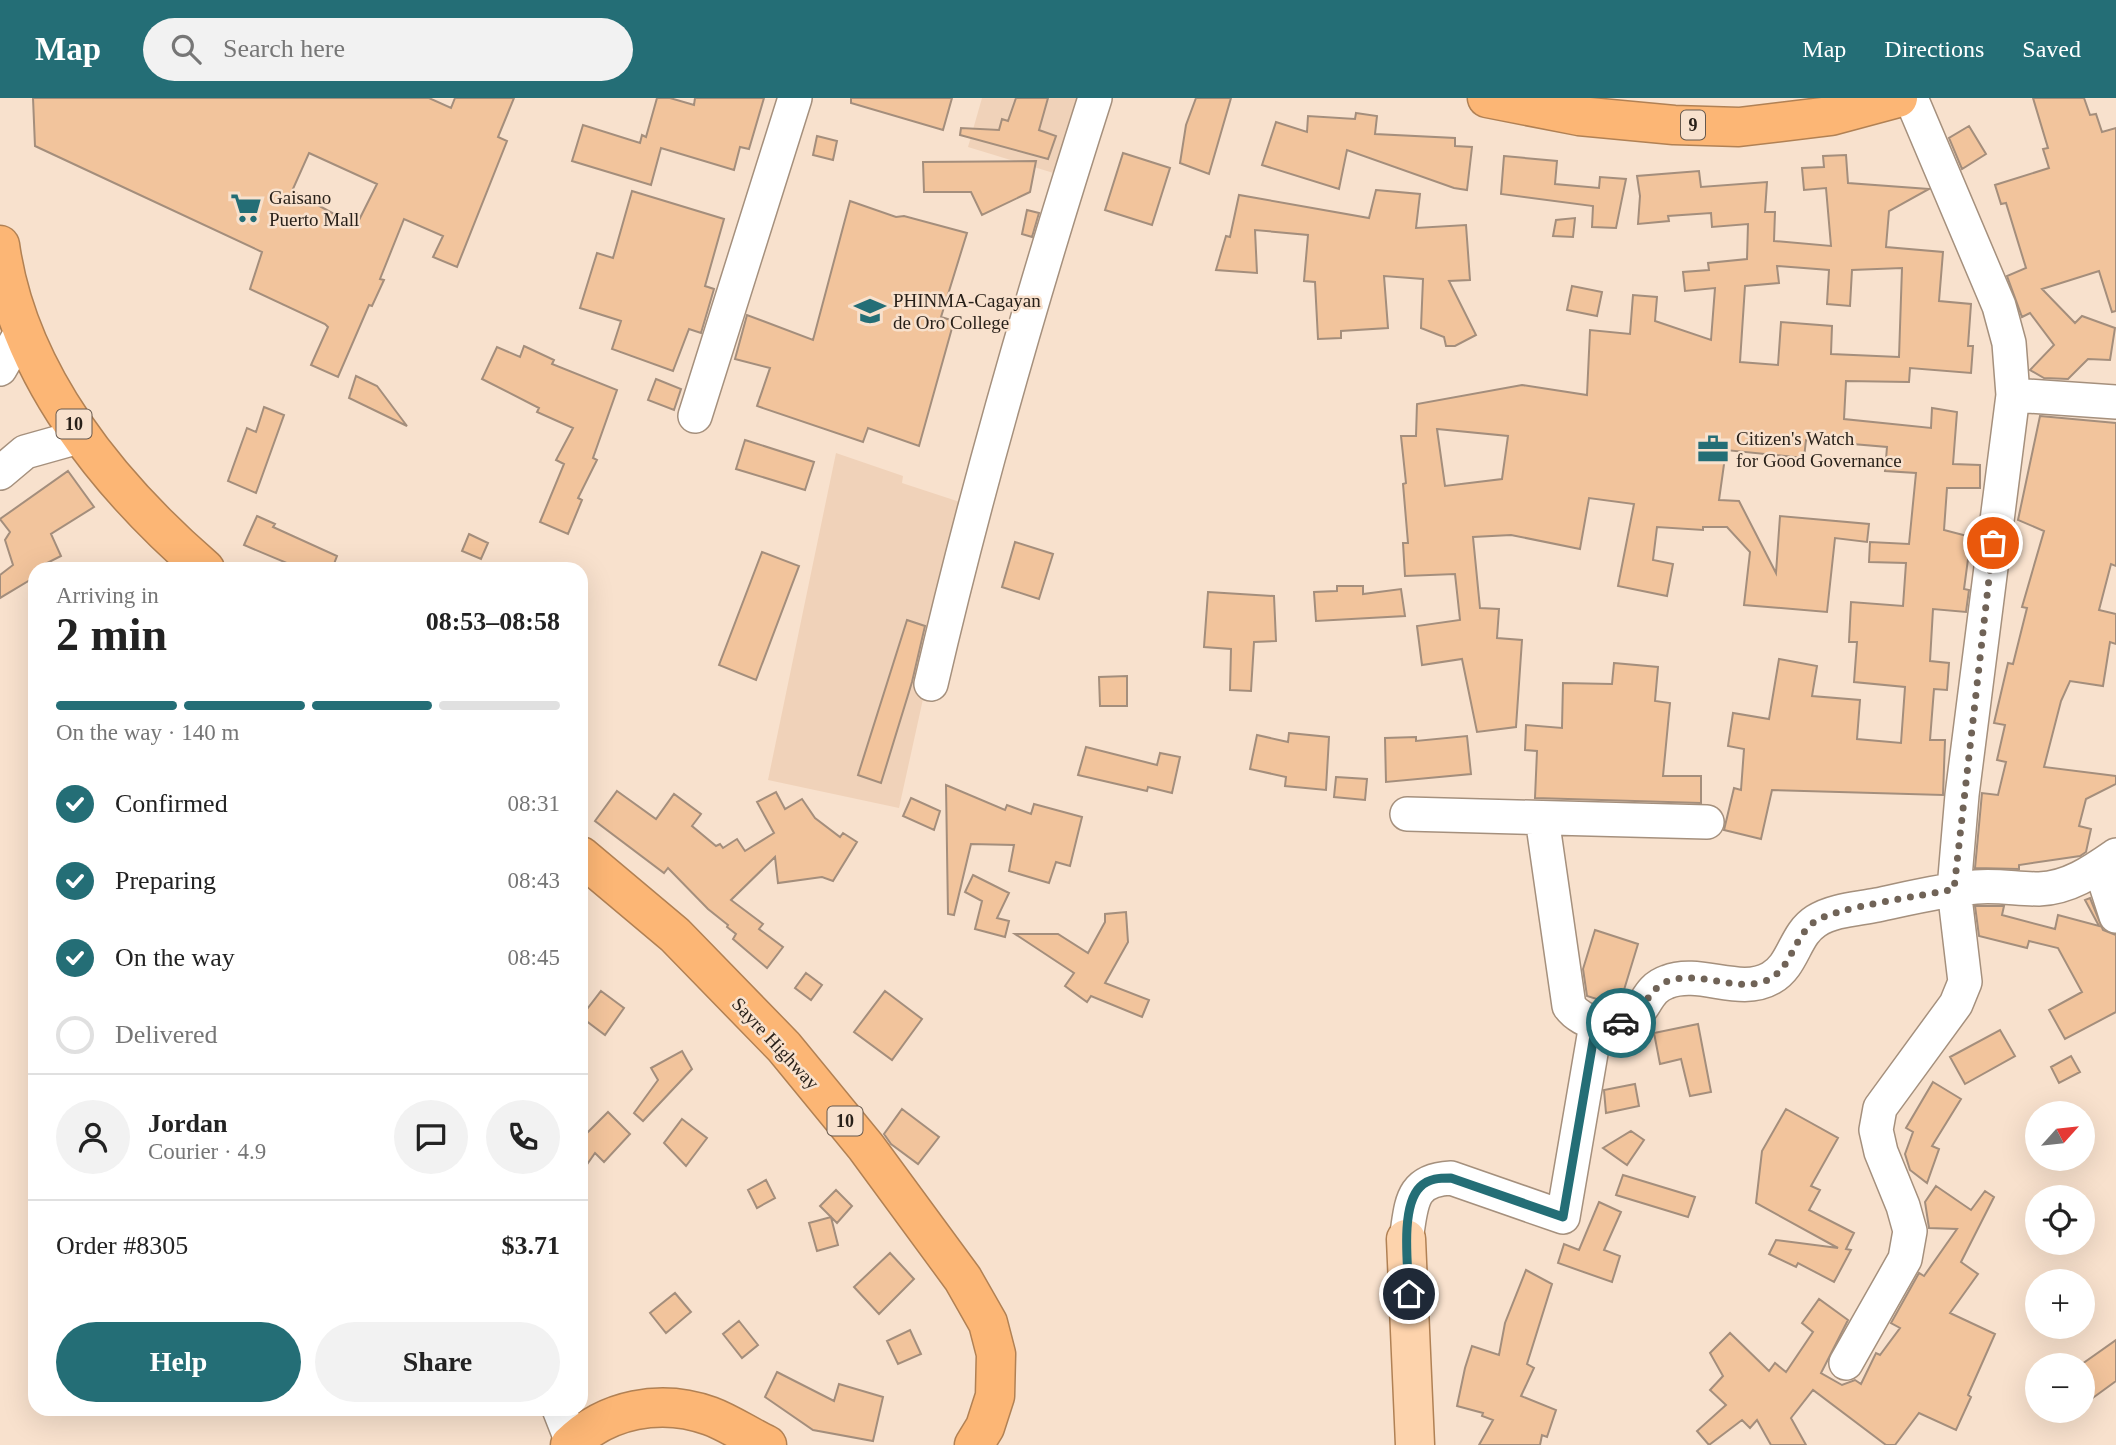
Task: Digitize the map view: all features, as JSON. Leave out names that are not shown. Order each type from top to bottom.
[{"type":"highway","name":"9","points":[[1486,98],[1579,116],[1674,125],[1739,127],[1831,107],[1898,98]]},
{"type":"highway","name":"10","points":[[0,245],[3,266],[22,331],[51,389],[82,436],[142,510],[198,562]]},
{"type":"highway","name":"Sayre Highway","points":[[588,862],[675,935],[784,1047],[866,1147],[963,1279],[988,1324],[996,1354],[995,1396],[985,1427],[974,1445]]},
{"type":"highway","points":[[567,1432],[612,1414],[667,1408],[710,1416],[767,1445]]},
{"type":"main road","points":[[1406,1239],[1415,1445]]},
{"type":"street","points":[[695,416],[795,98]]},
{"type":"street","points":[[931,684],[965,537],[997,421],[1095,98]]},
{"type":"street","points":[[1846,1363],[1905,1259],[1910,1231],[1881,1152],[1876,1130],[1880,1108],[1956,1004],[1965,982],[1954,889],[1965,770],[2013,395],[2009,343],[1999,306],[1911,98]]},
{"type":"street","points":[[0,369],[22,331]]},
{"type":"street","points":[[2013,395],[2116,402]]},
{"type":"street","points":[[0,473],[25,453],[82,436]]},
{"type":"street","points":[[1407,814],[1707,822]]},
{"type":"street","points":[[1542,818],[1569,1006],[1575,1014],[1596,1024],[1626,1022],[1636,1015],[1652,990],[1665,982],[1687,977],[1759,983],[1772,978],[1784,968],[1805,929],[1835,913],[1954,889],[2059,886],[2110,859]]},
{"type":"street","points":[[2110,859],[2106,885],[2116,916]]},
{"type":"street","points":[[1406,1239],[1415,1195],[1421,1186],[1434,1179],[1451,1178],[1563,1217],[1596,1024]]},
{"type":"shaded area","points":[[982,98],[1083,98],[1060,175],[968,147]]},
{"type":"shaded area","points":[[836,453],[903,476],[902,483],[966,504],[899,808],[768,780]]},
{"type":"building","name":"Gaisano Puerto Mall","points":[[33,98],[429,98],[451,108],[455,98],[514,98],[498,137],[507,141],[457,267],[433,257],[443,236],[404,219],[380,279],[384,280],[372,306],[369,305],[338,377],[311,365],[328,327],[325,324],[250,289],[262,252],[35,146]],"holes":[[[309,153],[377,184],[356,226],[292,191]]]},
{"type":"building","points":[[657,98],[670,98],[694,105],[695,98],[764,98],[749,149],[740,147],[734,170],[661,148],[651,185],[572,161],[583,125],[640,143],[642,135],[646,137]]},
{"type":"building","points":[[851,98],[952,98],[943,130],[851,103]]},
{"type":"building","points":[[1016,98],[1048,98],[1039,130],[1056,136],[1048,159],[960,135],[961,128],[999,130],[1002,119],[1008,121]]},
{"type":"building","points":[[1196,98],[1231,98],[1209,174],[1180,163],[1186,125]]},
{"type":"building","points":[[2033,98],[2084,98],[2090,115],[2096,114],[2102,132],[2116,128],[2116,311],[2112,312],[2099,271],[2042,289],[2075,323],[2082,316],[2115,328],[2110,360],[2088,359],[2068,379],[2044,378],[2030,370],[2054,345],[2030,313],[2022,317],[2007,276],[2026,268],[2006,203],[2001,204],[1995,185],[2049,168],[2043,149],[2048,148]]},
{"type":"building","points":[[1356,113],[1377,116],[1375,134],[1455,138],[1455,146],[1472,147],[1467,190],[1454,188],[1347,150],[1339,189],[1262,165],[1276,122],[1307,132],[1308,116],[1355,119]]},
{"type":"building","points":[[1969,126],[1986,154],[1962,169],[1949,138]]},
{"type":"building","points":[[817,136],[837,141],[833,160],[813,155]]},
{"type":"building","points":[[1123,153],[1170,168],[1152,225],[1105,210]]},
{"type":"building","points":[[1846,155],[1848,183],[1929,189],[1889,211],[1886,247],[1943,252],[1939,301],[1971,304],[1968,346],[1973,346],[1971,373],[1910,368],[1909,382],[1846,381],[1844,419],[1931,428],[1932,408],[1957,412],[1953,464],[1980,465],[1980,488],[1947,488],[1944,530],[1971,537],[1964,589],[1969,590],[1966,612],[1933,609],[1930,661],[1949,663],[1947,690],[1934,689],[1930,740],[1945,740],[1943,795],[1772,790],[1761,839],[1724,830],[1734,788],[1741,790],[1744,749],[1728,746],[1733,713],[1769,719],[1779,659],[1817,666],[1812,696],[1860,700],[1857,739],[1901,743],[1905,687],[1854,682],[1857,642],[1849,642],[1851,602],[1903,606],[1906,563],[1869,562],[1870,542],[1909,544],[1916,473],[1885,471],[1887,447],[1806,440],[1804,458],[1726,450],[1719,500],[1739,501],[1776,573],[1780,516],[1869,524],[1867,542],[1835,538],[1827,612],[1744,605],[1750,552],[1727,527],[1703,527],[1703,530],[1657,527],[1653,560],[1673,564],[1667,596],[1618,586],[1634,504],[1589,498],[1580,549],[1511,535],[1473,537],[1480,608],[1499,609],[1497,638],[1522,640],[1516,727],[1477,732],[1462,659],[1422,665],[1417,626],[1460,620],[1455,574],[1405,576],[1403,543],[1408,543],[1401,436],[1416,436],[1417,404],[1522,385],[1587,395],[1590,330],[1630,334],[1633,295],[1657,297],[1655,321],[1711,340],[1715,288],[1685,291],[1683,272],[1709,270],[1708,263],[1747,259],[1748,224],[1712,227],[1711,213],[1668,216],[1669,221],[1638,224],[1640,196],[1637,176],[1699,171],[1701,187],[1767,182],[1765,212],[1775,212],[1774,241],[1831,246],[1826,188],[1804,190],[1802,168],[1824,167],[1823,156]],"holes":[[[1777,266],[1829,270],[1827,304],[1850,306],[1852,270],[1902,268],[1899,357],[1831,354],[1832,326],[1781,322],[1778,365],[1740,362],[1745,286],[1779,283]],[[1437,429],[1508,436],[1502,479],[1445,486]]]},
{"type":"building","points":[[1504,156],[1557,161],[1555,184],[1599,188],[1600,177],[1626,179],[1616,228],[1592,227],[1593,206],[1501,194]]},
{"type":"building","points":[[1036,161],[1030,192],[982,215],[971,192],[924,192],[923,162]]},
{"type":"building","points":[[1376,190],[1420,194],[1416,228],[1466,225],[1470,280],[1449,281],[1476,335],[1455,346],[1446,346],[1444,337],[1421,328],[1423,279],[1384,276],[1388,328],[1341,331],[1341,338],[1318,339],[1315,282],[1304,281],[1308,235],[1255,230],[1257,273],[1216,270],[1226,236],[1230,237],[1239,195],[1369,218]]},
{"type":"building","points":[[632,191],[724,219],[705,286],[714,289],[701,333],[689,329],[673,371],[612,349],[621,321],[580,308],[597,253],[613,258]]},
{"type":"building","points":[[850,201],[896,217],[904,216],[967,233],[941,317],[954,321],[919,446],[868,428],[863,442],[757,406],[770,368],[735,359],[747,315],[813,340]]},
{"type":"building","points":[[1027,210],[1039,213],[1032,237],[1022,234]]},
{"type":"building","points":[[1575,218],[1573,237],[1553,236],[1556,220]]},
{"type":"building","points":[[1572,286],[1602,292],[1597,316],[1567,310]]},
{"type":"building","points":[[524,346],[554,360],[552,364],[617,390],[593,458],[597,460],[578,498],[582,500],[568,534],[540,522],[564,464],[556,460],[573,428],[537,412],[539,408],[482,379],[497,347],[520,357]]},
{"type":"building","points":[[356,376],[377,386],[407,426],[349,398]]},
{"type":"building","points":[[656,379],[681,389],[674,410],[648,400]]},
{"type":"building","points":[[264,407],[284,415],[256,493],[228,481],[247,428],[256,432]]},
{"type":"building","points":[[2040,416],[2116,423],[2116,566],[2111,564],[2099,610],[2116,614],[2116,644],[2110,642],[2103,686],[2070,681],[2061,701],[2044,767],[2116,776],[2116,784],[2086,799],[2079,826],[2091,829],[2086,852],[2080,856],[2019,865],[2019,869],[1975,868],[1982,793],[1998,795],[2006,762],[1997,760],[2005,725],[1994,723],[2008,663],[2013,664],[2027,608],[2022,607],[2044,531],[2018,520]]},
{"type":"building","points":[[745,440],[814,462],[805,490],[736,469]]},
{"type":"building","points":[[68,471],[94,507],[51,534],[61,556],[49,562],[28,562],[28,581],[0,598],[0,575],[13,565],[5,540],[10,532],[0,519]]},
{"type":"building","points":[[257,516],[275,524],[273,527],[337,556],[335,562],[284,562],[244,545]]},
{"type":"building","points":[[469,534],[488,543],[481,559],[462,551]]},
{"type":"building","points":[[1015,542],[1053,554],[1039,599],[1002,587]]},
{"type":"building","points":[[762,552],[799,566],[756,680],[719,665]]},
{"type":"building","points":[[1337,586],[1363,586],[1363,594],[1401,589],[1405,616],[1316,621],[1314,592],[1337,591]]},
{"type":"building","points":[[1208,592],[1274,596],[1276,641],[1254,642],[1251,691],[1230,690],[1231,649],[1204,647]]},
{"type":"building","points":[[907,620],[925,626],[912,682],[881,783],[858,775]]},
{"type":"building","points":[[1614,663],[1658,667],[1655,701],[1670,703],[1663,776],[1701,776],[1701,803],[1535,798],[1537,751],[1525,750],[1526,725],[1562,728],[1563,683],[1612,684]]},
{"type":"building","points":[[1127,676],[1127,706],[1100,706],[1099,677]]},
{"type":"building","points":[[1289,733],[1329,737],[1326,790],[1285,786],[1286,777],[1250,769],[1257,735],[1288,742]]},
{"type":"building","points":[[1467,736],[1471,774],[1386,782],[1385,738],[1416,737],[1416,741]]},
{"type":"building","points":[[1086,747],[1157,765],[1160,753],[1180,757],[1172,793],[1148,787],[1147,791],[1078,775]]},
{"type":"building","points":[[1336,777],[1367,779],[1365,800],[1334,797]]},
{"type":"building","points":[[946,785],[1005,810],[1007,805],[1031,814],[1034,804],[1082,817],[1070,866],[1056,862],[1049,883],[1009,871],[1014,845],[971,844],[954,915],[948,914]]},
{"type":"building","points":[[617,791],[656,819],[674,794],[701,814],[692,826],[716,846],[720,844],[723,848],[737,839],[745,851],[774,833],[757,802],[776,792],[785,809],[802,799],[815,818],[840,837],[843,833],[857,842],[833,881],[822,877],[778,883],[775,857],[731,900],[763,924],[759,929],[783,947],[767,968],[733,939],[736,934],[728,925],[708,909],[668,868],[664,873],[595,821]]},
{"type":"building","points":[[911,798],[940,811],[934,830],[903,816]]},
{"type":"building","points":[[973,875],[1009,893],[997,918],[1009,921],[1005,937],[975,929],[982,901],[965,892]]},
{"type":"building","points":[[2090,898],[2103,930],[2116,935],[2116,1012],[2065,1039],[2049,1010],[2082,992],[2058,948],[2029,941],[2027,948],[1979,936],[1975,906],[2004,906],[2002,915],[2055,929],[2058,915],[2099,926],[2085,900]]},
{"type":"building","points":[[1126,912],[1128,942],[1105,983],[1149,1000],[1142,1017],[1091,996],[1087,1002],[1065,986],[1074,973],[1015,934],[1058,934],[1088,953],[1105,922],[1105,914]]},
{"type":"building","points":[[1595,930],[1638,944],[1620,1003],[1616,1005],[1587,996],[1583,969]]},
{"type":"building","points":[[806,973],[822,985],[811,1000],[795,988]]},
{"type":"building","points":[[601,991],[624,1008],[605,1035],[588,1022],[588,1008]]},
{"type":"building","points":[[885,991],[922,1019],[892,1060],[854,1032]]},
{"type":"building","points":[[1698,1024],[1711,1092],[1690,1096],[1681,1059],[1660,1064],[1654,1033]]},
{"type":"building","points":[[2000,1030],[2015,1056],[1965,1084],[1950,1057]]},
{"type":"building","points":[[682,1051],[692,1069],[643,1121],[634,1113],[658,1080],[651,1068]]},
{"type":"building","points":[[2071,1056],[2080,1072],[2059,1083],[2051,1067]]},
{"type":"building","points":[[1933,1082],[1961,1099],[1932,1146],[1939,1149],[1927,1183],[1910,1170],[1905,1154],[1913,1132],[1906,1128]]},
{"type":"building","points":[[1635,1084],[1639,1106],[1606,1113],[1604,1090]]},
{"type":"building","points":[[902,1109],[939,1137],[918,1164],[891,1144],[884,1134]]},
{"type":"building","points":[[1786,1109],[1838,1138],[1811,1186],[1820,1190],[1809,1210],[1854,1233],[1846,1249],[1851,1250],[1834,1282],[1798,1263],[1796,1267],[1769,1254],[1776,1240],[1838,1248],[1756,1203],[1762,1151]]},
{"type":"building","points":[[608,1112],[630,1134],[604,1162],[595,1153],[588,1163],[588,1132]]},
{"type":"building","points":[[682,1119],[707,1138],[686,1166],[664,1143]]},
{"type":"building","points":[[1631,1131],[1644,1140],[1627,1165],[1603,1148]]},
{"type":"building","points":[[1623,1175],[1695,1197],[1688,1217],[1616,1195]]},
{"type":"building","points":[[766,1180],[775,1198],[757,1208],[748,1190]]},
{"type":"building","points":[[1936,1186],[1971,1210],[1985,1191],[1994,1197],[1961,1262],[1978,1274],[1950,1313],[1995,1334],[1956,1430],[1919,1413],[1895,1445],[1886,1445],[1813,1390],[1791,1418],[1806,1445],[1771,1445],[1757,1420],[1750,1428],[1742,1420],[1709,1445],[1697,1431],[1726,1405],[1710,1390],[1723,1376],[1710,1353],[1730,1333],[1769,1371],[1775,1363],[1786,1372],[1813,1332],[1802,1323],[1819,1299],[1848,1320],[1821,1373],[1842,1385],[1855,1380],[1861,1384],[1876,1353],[1880,1355],[1900,1328],[1891,1323],[1919,1273],[1924,1276],[1957,1229],[1929,1228],[1925,1202]]},
{"type":"building","points":[[836,1190],[852,1206],[837,1223],[820,1206]]},
{"type":"building","points":[[1599,1202],[1621,1212],[1604,1250],[1620,1256],[1612,1282],[1558,1263],[1564,1244],[1579,1250]]},
{"type":"building","points":[[831,1217],[838,1245],[817,1251],[809,1223]]},
{"type":"building","points":[[890,1253],[914,1279],[879,1314],[854,1287]]},
{"type":"building","points":[[1526,1270],[1552,1284],[1527,1364],[1534,1368],[1521,1396],[1556,1410],[1547,1437],[1542,1435],[1540,1445],[1479,1445],[1493,1420],[1482,1416],[1483,1413],[1457,1406],[1465,1368],[1472,1346],[1499,1355],[1505,1323]]},
{"type":"building","points":[[675,1293],[691,1312],[666,1333],[650,1313]]},
{"type":"building","points":[[739,1321],[758,1345],[742,1358],[723,1334]]},
{"type":"building","points":[[910,1330],[921,1354],[898,1364],[887,1341]]},
{"type":"building","points":[[2116,1340],[2116,1381],[2095,1396],[2095,1355]]},
{"type":"building","points":[[777,1372],[834,1401],[839,1384],[883,1397],[873,1441],[813,1430],[765,1397]]},
{"type":"way so far","points":[[1621,1023],[1636,1015],[1652,990],[1665,982],[1687,977],[1743,984],[1759,983],[1772,978],[1784,968],[1805,929],[1817,920],[1835,913],[1954,889],[1962,795],[1993,543]]},
{"type":"place","name":"Gaisano Puerto Mall","points":[[246,208]]},
{"type":"place","name":"PHINMA-Cagayan de Oro College","points":[[870,311]]},
{"type":"place","name":"Citizen's Watch for Good Governance","points":[[1713,449]]},
{"type":"route","points":[[1409,1294],[1406,1239],[1411,1208],[1421,1186],[1434,1179],[1451,1178],[1563,1217],[1596,1024],[1621,1023]]}]
